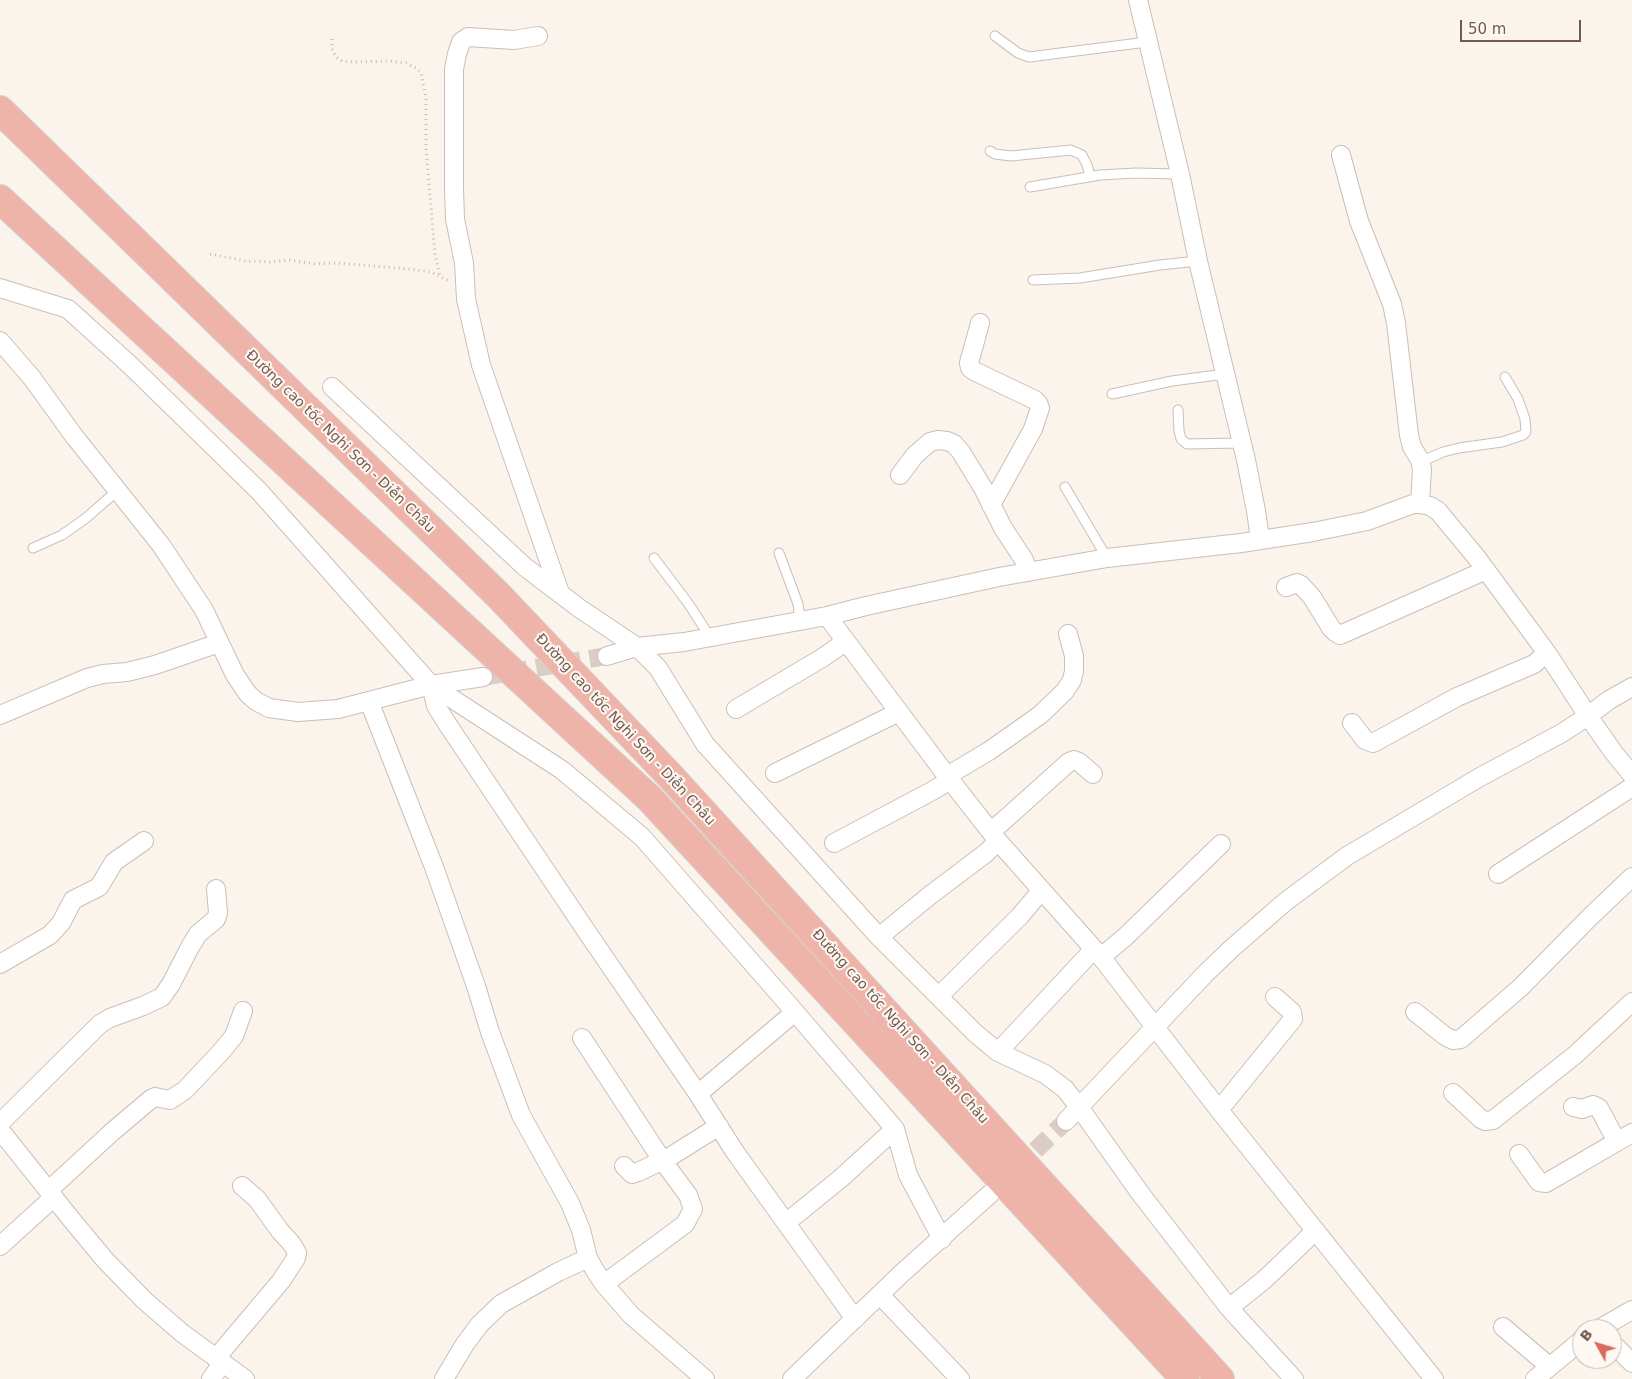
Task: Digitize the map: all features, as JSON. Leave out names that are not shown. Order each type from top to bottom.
[{"type":"highway","name":"Đường cao tốc Nghi Sơn - Diễn Châu","points":[[0,110],[518,616],[672,778],[1220,1379]]},
{"type":"highway","name":"Đường cao tốc Nghi Sơn - Diễn Châu","points":[[0,199],[650,799],[1185,1379]]},
{"type":"street","points":[[1138,0],[1180,174],[1198,261],[1241,443],[1256,511],[1260,539]]},
{"type":"street","points":[[538,36],[514,40],[468,37],[461,42],[456,54],[454,69],[455,219],[464,263],[466,293],[481,365],[560,594]]},
{"type":"street","points":[[1341,155],[1359,221],[1392,304],[1396,323],[1409,435],[1412,448],[1420,462],[1422,485],[1420,504]]},
{"type":"street","points":[[0,288],[68,309],[124,359],[259,491],[431,685],[562,770],[642,837],[796,1012],[895,1129],[908,1175],[942,1239]]},
{"type":"street","points":[[980,323],[969,364],[970,368],[974,372],[1035,400],[1040,408],[1039,416],[1033,429],[991,505]]},
{"type":"street","points":[[0,341],[32,378],[74,436],[161,545],[204,610],[234,675],[256,701],[269,708],[308,712],[338,709],[431,685],[483,677]]},
{"type":"street","points":[[332,387],[525,567],[560,594],[637,647],[658,668],[705,744],[879,937],[998,1052],[1045,1074],[1064,1089],[1140,1193],[1229,1308],[1294,1379]]},
{"type":"street","points":[[900,475],[924,446],[938,440],[947,441],[961,452],[983,488],[1003,528],[1024,560],[1028,572]]},
{"type":"street","points":[[607,656],[637,647],[710,637],[827,616],[911,596],[1107,558],[1313,532],[1367,521],[1413,504],[1420,504],[1438,510],[1486,570],[1547,654],[1614,753],[1632,775]]},
{"type":"street","points":[[1286,587],[1297,583],[1301,585],[1312,597],[1331,628],[1340,635],[1486,570]]},
{"type":"street","points":[[827,616],[948,778],[1041,891],[1097,953],[1219,1110],[1434,1379]]},
{"type":"street","points":[[834,843],[932,791],[1040,715],[1065,691],[1072,680],[1074,656],[1068,634]]},
{"type":"street","points":[[736,709],[822,658],[838,647],[844,639]]},
{"type":"street","points":[[0,715],[87,678],[103,674],[127,672],[155,665],[181,658],[219,643]]},
{"type":"street","points":[[1352,723],[1365,740],[1370,744],[1374,743],[1457,697],[1534,664],[1547,654]]},
{"type":"street","points":[[431,685],[436,706],[588,935],[698,1094],[735,1152],[787,1222],[855,1320]]},
{"type":"street","points":[[1066,1121],[1231,949],[1285,902],[1347,856],[1480,777],[1562,733],[1609,700],[1632,687]]},
{"type":"street","points":[[369,701],[434,867],[476,986],[490,1032],[521,1115],[570,1203],[582,1230],[588,1258],[604,1284],[631,1315],[706,1379]]},
{"type":"street","points":[[775,773],[899,712]]},
{"type":"street","points":[[879,937],[986,853],[995,836],[1069,762],[1074,760],[1079,762],[1093,774]]},
{"type":"street","points":[[1498,874],[1632,787]]},
{"type":"street","points":[[0,964],[50,935],[61,923],[73,900],[98,886],[114,862],[144,841]]},
{"type":"street","points":[[998,1052],[1097,953],[1124,938],[1221,844]]},
{"type":"street","points":[[1415,1012],[1445,1036],[1453,1040],[1461,1039],[1521,987],[1632,877]]},
{"type":"street","points":[[0,1123],[100,1024],[110,1018],[162,997],[198,934],[216,919],[218,913],[216,889]]},
{"type":"street","points":[[939,996],[1020,916],[1041,891]]},
{"type":"street","points":[[1219,1110],[1293,1019],[1292,1012],[1275,997]]},
{"type":"street","points":[[1453,1093],[1481,1119],[1485,1121],[1493,1120],[1575,1055],[1632,1002]]},
{"type":"street","points":[[0,1246],[112,1132],[151,1099],[155,1097],[170,1100],[185,1090],[234,1036],[243,1011]]},
{"type":"street","points":[[698,1094],[796,1012]]},
{"type":"street","points":[[582,1038],[662,1160],[688,1195],[693,1209],[685,1224],[604,1284]]},
{"type":"street","points":[[1519,1154],[1539,1182],[1544,1184],[1624,1137],[1598,1108],[1593,1105],[1582,1109],[1573,1107]]},
{"type":"street","points":[[624,1166],[632,1174],[662,1160],[719,1126]]},
{"type":"street","points":[[787,1222],[840,1179],[895,1129]]},
{"type":"street","points":[[0,1130],[106,1260],[145,1301],[182,1332],[245,1379]]},
{"type":"street","points":[[211,1379],[220,1360],[281,1281],[296,1258],[297,1253],[257,1199],[242,1186]]},
{"type":"street","points":[[792,1379],[990,1194]]},
{"type":"street","points":[[1229,1308],[1264,1280],[1314,1230]]},
{"type":"street","points":[[444,1379],[465,1344],[480,1324],[501,1304],[558,1272],[588,1258]]},
{"type":"street","points":[[880,1295],[960,1379]]},
{"type":"street","points":[[1616,1319],[1632,1310]]},
{"type":"street","points":[[1503,1327],[1549,1366]]},
{"type":"street","points":[[1535,1379],[1572,1348]]},
{"type":"street","points":[[1622,1353],[1632,1363]]},
{"type":"lane","points":[[995,36],[1018,53],[1029,57],[1147,42]]},
{"type":"lane","points":[[990,151],[1002,156],[1071,150],[1082,155],[1088,165],[1090,176]]},
{"type":"lane","points":[[1030,187],[1090,176],[1136,173],[1180,174]]},
{"type":"lane","points":[[1033,280],[1080,278],[1160,264],[1198,261]]},
{"type":"lane","points":[[1112,394],[1172,381],[1225,374]]},
{"type":"lane","points":[[1420,462],[1443,452],[1502,442],[1523,435],[1526,432],[1525,419],[1518,399],[1506,377]]},
{"type":"lane","points":[[1178,410],[1181,439],[1187,444],[1241,443]]},
{"type":"lane","points":[[1065,487],[1107,558]]},
{"type":"lane","points":[[33,548],[62,535],[86,518],[117,491]]},
{"type":"lane","points":[[779,552],[798,604],[800,620]]},
{"type":"lane","points":[[654,558],[688,603],[710,637]]},
{"type":"path","points":[[332,39],[332,49],[336,57],[342,61],[398,62],[416,68],[421,73],[426,98],[426,148],[435,255],[440,276]]},
{"type":"path","points":[[210,254],[246,261],[270,262],[289,260],[315,264],[410,269],[440,276],[466,293]]},
{"type":"tunnel","points":[[483,677],[607,656]]},
{"type":"tunnel","points":[[1016,1169],[1066,1121]]}]
